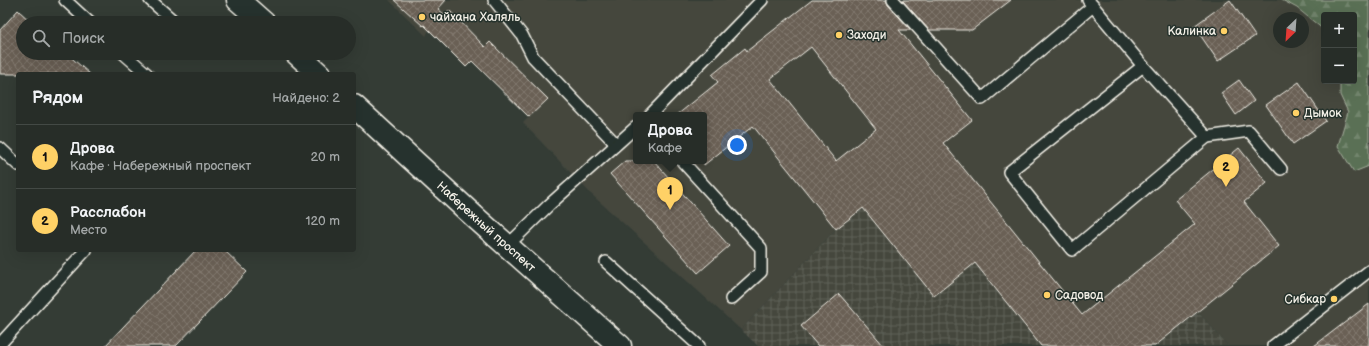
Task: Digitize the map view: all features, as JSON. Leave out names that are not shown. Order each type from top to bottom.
[{"type":"main road","points":[[238,0],[256,16]]},
{"type":"main road","points":[[304,60],[317,72]]},
{"type":"main road","name":"Набережный проспект","points":[[356,108],[620,346]]},
{"type":"lane","points":[[65,0],[82,16]]},
{"type":"lane","points":[[150,0],[168,16]]},
{"type":"lane","points":[[494,0],[522,35],[533,57],[616,144]]},
{"type":"lane","points":[[653,112],[762,0]]},
{"type":"lane","points":[[893,0],[982,99],[1091,3],[1143,66],[1207,137]]},
{"type":"lane","points":[[131,60],[144,72]]},
{"type":"lane","points":[[1143,66],[1009,172],[1072,250],[1207,137],[1249,131],[1281,169]]},
{"type":"lane","points":[[508,246],[549,205],[633,130]]},
{"type":"lane","points":[[0,148],[16,163]]},
{"type":"lane","points":[[685,164],[761,248],[761,272],[731,300]]},
{"type":"lane","points":[[0,344],[84,252]]},
{"type":"lane","points":[[606,262],[699,346]]},
{"type":"lane","points":[[1273,346],[1369,271]]},
{"type":"shaded area","points":[[389,0],[1369,0],[1369,346],[1228,346],[1198,312],[1041,346],[904,175],[836,229],[741,330],[591,194],[523,123],[547,99],[490,42],[485,47],[449,11],[429,30],[426,36]]},
{"type":"shaded area","points":[[904,175],[1041,346],[758,346],[741,330],[836,229]]},
{"type":"shaded area","points":[[1198,312],[1228,346],[1155,346]]},
{"type":"green space","points":[[1282,0],[1369,0],[1369,166],[1354,172],[1338,146],[1348,112],[1340,95],[1340,84],[1357,84],[1357,12],[1321,12],[1321,28],[1309,18],[1309,12],[1302,12]]},
{"type":"building","points":[[394,0],[446,0],[438,9],[445,15],[449,10],[485,47],[490,42],[548,99],[529,117],[472,61],[466,67],[424,25],[423,26]]},
{"type":"building","points":[[812,0],[886,0],[888,5],[911,30],[899,30],[972,120],[943,143],[1082,315],[1195,224],[1175,200],[1239,148],[1267,183],[1244,202],[1279,246],[1155,346],[1041,346],[975,263],[934,296],[863,208],[836,229],[753,126],[707,163],[707,112],[681,112],[718,82],[712,75],[745,48],[747,51]],"holes":[[[811,47],[876,129],[836,161],[770,79]]]},
{"type":"building","points":[[902,0],[1011,0],[972,30],[929,30]]},
{"type":"building","name":"Калинка","points":[[1230,0],[1255,36],[1218,61],[1194,26]]},
{"type":"building","points":[[18,10],[24,16],[16,16],[16,60],[74,60],[88,72],[16,72],[16,74],[0,74],[0,30]]},
{"type":"building","points":[[1239,80],[1254,101],[1236,115],[1221,93]]},
{"type":"building","name":"Дымок","points":[[1299,82],[1326,121],[1293,144],[1266,105]]},
{"type":"building","points":[[625,161],[633,161],[633,164],[657,164],[729,246],[698,273],[610,174]]},
{"type":"building","points":[[194,252],[226,252],[247,272],[176,346],[105,346]]},
{"type":"building","points":[[839,294],[884,346],[818,346],[801,326]]},
{"type":"building","points":[[1369,304],[1369,346],[1314,346]]},
{"type":"place","name":"чайхана Халяль","points":[[422,17]]},
{"type":"place","name":"Калинка","points":[[1224,31]]},
{"type":"place","name":"Заходи","points":[[839,35]]},
{"type":"place","name":"Дымок","points":[[1296,113]]},
{"type":"place","name":"Расслабон","points":[[1226,187]]},
{"type":"place","name":"Дрова","points":[[670,210]]},
{"type":"place","name":"Садовод","points":[[1047,295]]},
{"type":"place","name":"Сибкар","points":[[1334,299]]}]
